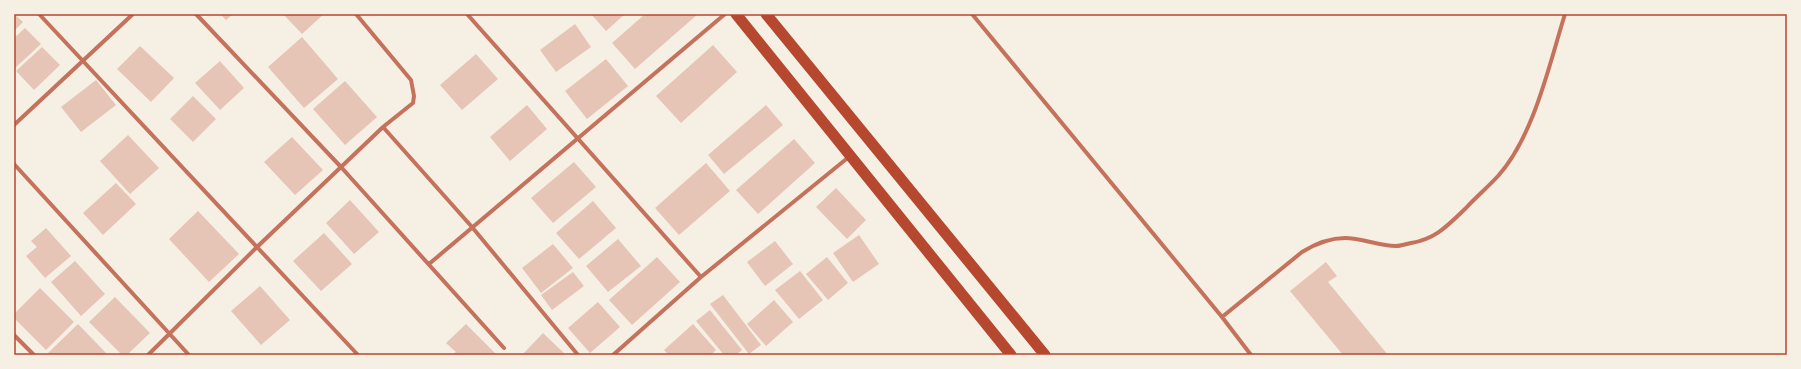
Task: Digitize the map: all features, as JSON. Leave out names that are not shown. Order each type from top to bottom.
[{"type":"highway","points":[[736,14],[1011,355]]},
{"type":"highway","points":[[766,14],[1045,355]]},
{"type":"street","points":[[39,14],[358,355]]},
{"type":"street","points":[[14,125],[133,14]]},
{"type":"street","points":[[196,14],[341,167],[504,348]]},
{"type":"street","points":[[148,355],[257,247],[383,127],[413,103],[414,89],[411,80],[356,14]]},
{"type":"street","points":[[467,14],[701,277]]},
{"type":"street","points":[[428,264],[725,14]]},
{"type":"street","points":[[972,14],[1252,355]]},
{"type":"street","points":[[1222,317],[1302,252],[1315,244],[1331,239],[1345,238],[1396,246],[1434,237],[1448,226],[1499,176],[1514,154],[1534,110],[1565,14]]},
{"type":"street","points":[[383,127],[472,227],[578,355]]},
{"type":"street","points":[[613,355],[701,277],[851,155]]},
{"type":"street","points":[[14,164],[189,355]]},
{"type":"street","points":[[14,335],[34,355]]},
{"type":"building","points":[[14,14],[23,22],[14,31]]},
{"type":"building","points":[[220,14],[233,14],[226,20]]},
{"type":"building","points":[[283,14],[324,14],[302,34]]},
{"type":"building","points":[[591,14],[625,14],[606,31]]},
{"type":"building","points":[[645,14],[698,14],[635,69],[612,43]]},
{"type":"building","points":[[575,24],[591,47],[556,72],[540,50]]},
{"type":"building","points":[[25,28],[41,44],[14,69],[14,38]]},
{"type":"building","points":[[302,37],[338,79],[304,108],[268,67]]},
{"type":"building","points":[[713,45],[737,72],[681,123],[656,96]]},
{"type":"building","points":[[140,46],[174,78],[151,102],[117,69]]},
{"type":"building","points":[[42,47],[60,65],[34,90],[16,71]]},
{"type":"building","points":[[476,54],[498,79],[462,110],[440,85]]},
{"type":"building","points":[[606,59],[628,86],[587,119],[565,91]]},
{"type":"building","points":[[220,61],[244,88],[220,110],[195,83]]},
{"type":"building","points":[[96,80],[116,105],[81,132],[61,107]]},
{"type":"building","points":[[345,81],[377,117],[345,145],[313,109]]},
{"type":"building","points":[[193,96],[216,119],[193,142],[170,119]]},
{"type":"building","points":[[527,105],[547,129],[510,161],[490,137]]},
{"type":"building","points":[[766,105],[783,125],[724,174],[708,155]]},
{"type":"building","points":[[128,135],[159,168],[130,194],[100,161]]},
{"type":"building","points":[[292,137],[323,170],[295,195],[264,162]]},
{"type":"building","points":[[794,139],[815,163],[758,214],[736,190]]},
{"type":"building","points":[[574,162],[596,187],[553,223],[531,198]]},
{"type":"building","points":[[706,163],[730,191],[679,235],[655,208]]},
{"type":"building","points":[[116,183],[136,204],[103,235],[83,213]]},
{"type":"building","points":[[836,188],[866,220],[847,239],[816,207]]},
{"type":"building","points":[[350,200],[379,232],[354,254],[326,223]]},
{"type":"building","points":[[593,201],[616,228],[579,259],[556,233]]},
{"type":"building","points":[[198,211],[239,254],[209,282],[169,239]]},
{"type":"building","points":[[46,228],[71,256],[45,278],[26,256],[37,247],[31,241]]},
{"type":"building","points":[[324,233],[352,264],[321,291],[293,261]]},
{"type":"building","points":[[859,235],[879,264],[853,282],[833,253]]},
{"type":"building","points":[[618,239],[641,266],[608,292],[586,266]]},
{"type":"building","points":[[775,241],[793,264],[765,286],[747,262]]},
{"type":"building","points":[[553,244],[573,268],[541,293],[522,268]]},
{"type":"building","points":[[657,257],[680,282],[632,325],[609,300]]},
{"type":"building","points":[[827,257],[848,283],[828,300],[806,274]]},
{"type":"building","points":[[75,261],[105,294],[81,316],[51,282]]},
{"type":"building","points":[[1326,262],[1337,276],[1328,282],[1388,355],[1343,355],[1290,291]]},
{"type":"building","points":[[800,271],[823,300],[799,319],[775,290]]},
{"type":"building","points":[[573,272],[584,286],[552,310],[541,295]]},
{"type":"building","points":[[260,286],[290,320],[261,345],[231,311]]},
{"type":"building","points":[[40,288],[74,322],[46,350],[14,318],[14,314]]},
{"type":"building","points":[[723,295],[761,345],[749,354],[710,304]]},
{"type":"building","points":[[115,297],[150,333],[127,355],[122,355],[89,322]]},
{"type":"building","points":[[774,300],[793,322],[766,346],[747,324]]},
{"type":"building","points":[[598,302],[620,327],[590,353],[568,328]]},
{"type":"building","points":[[710,310],[742,350],[736,355],[724,355],[696,321]]},
{"type":"building","points":[[78,324],[108,355],[50,355],[48,353]]},
{"type":"building","points":[[466,324],[497,355],[452,355],[456,352],[446,343]]},
{"type":"building","points":[[693,324],[716,350],[711,355],[669,355],[664,350]]},
{"type":"building","points":[[543,333],[566,355],[522,355]]}]
